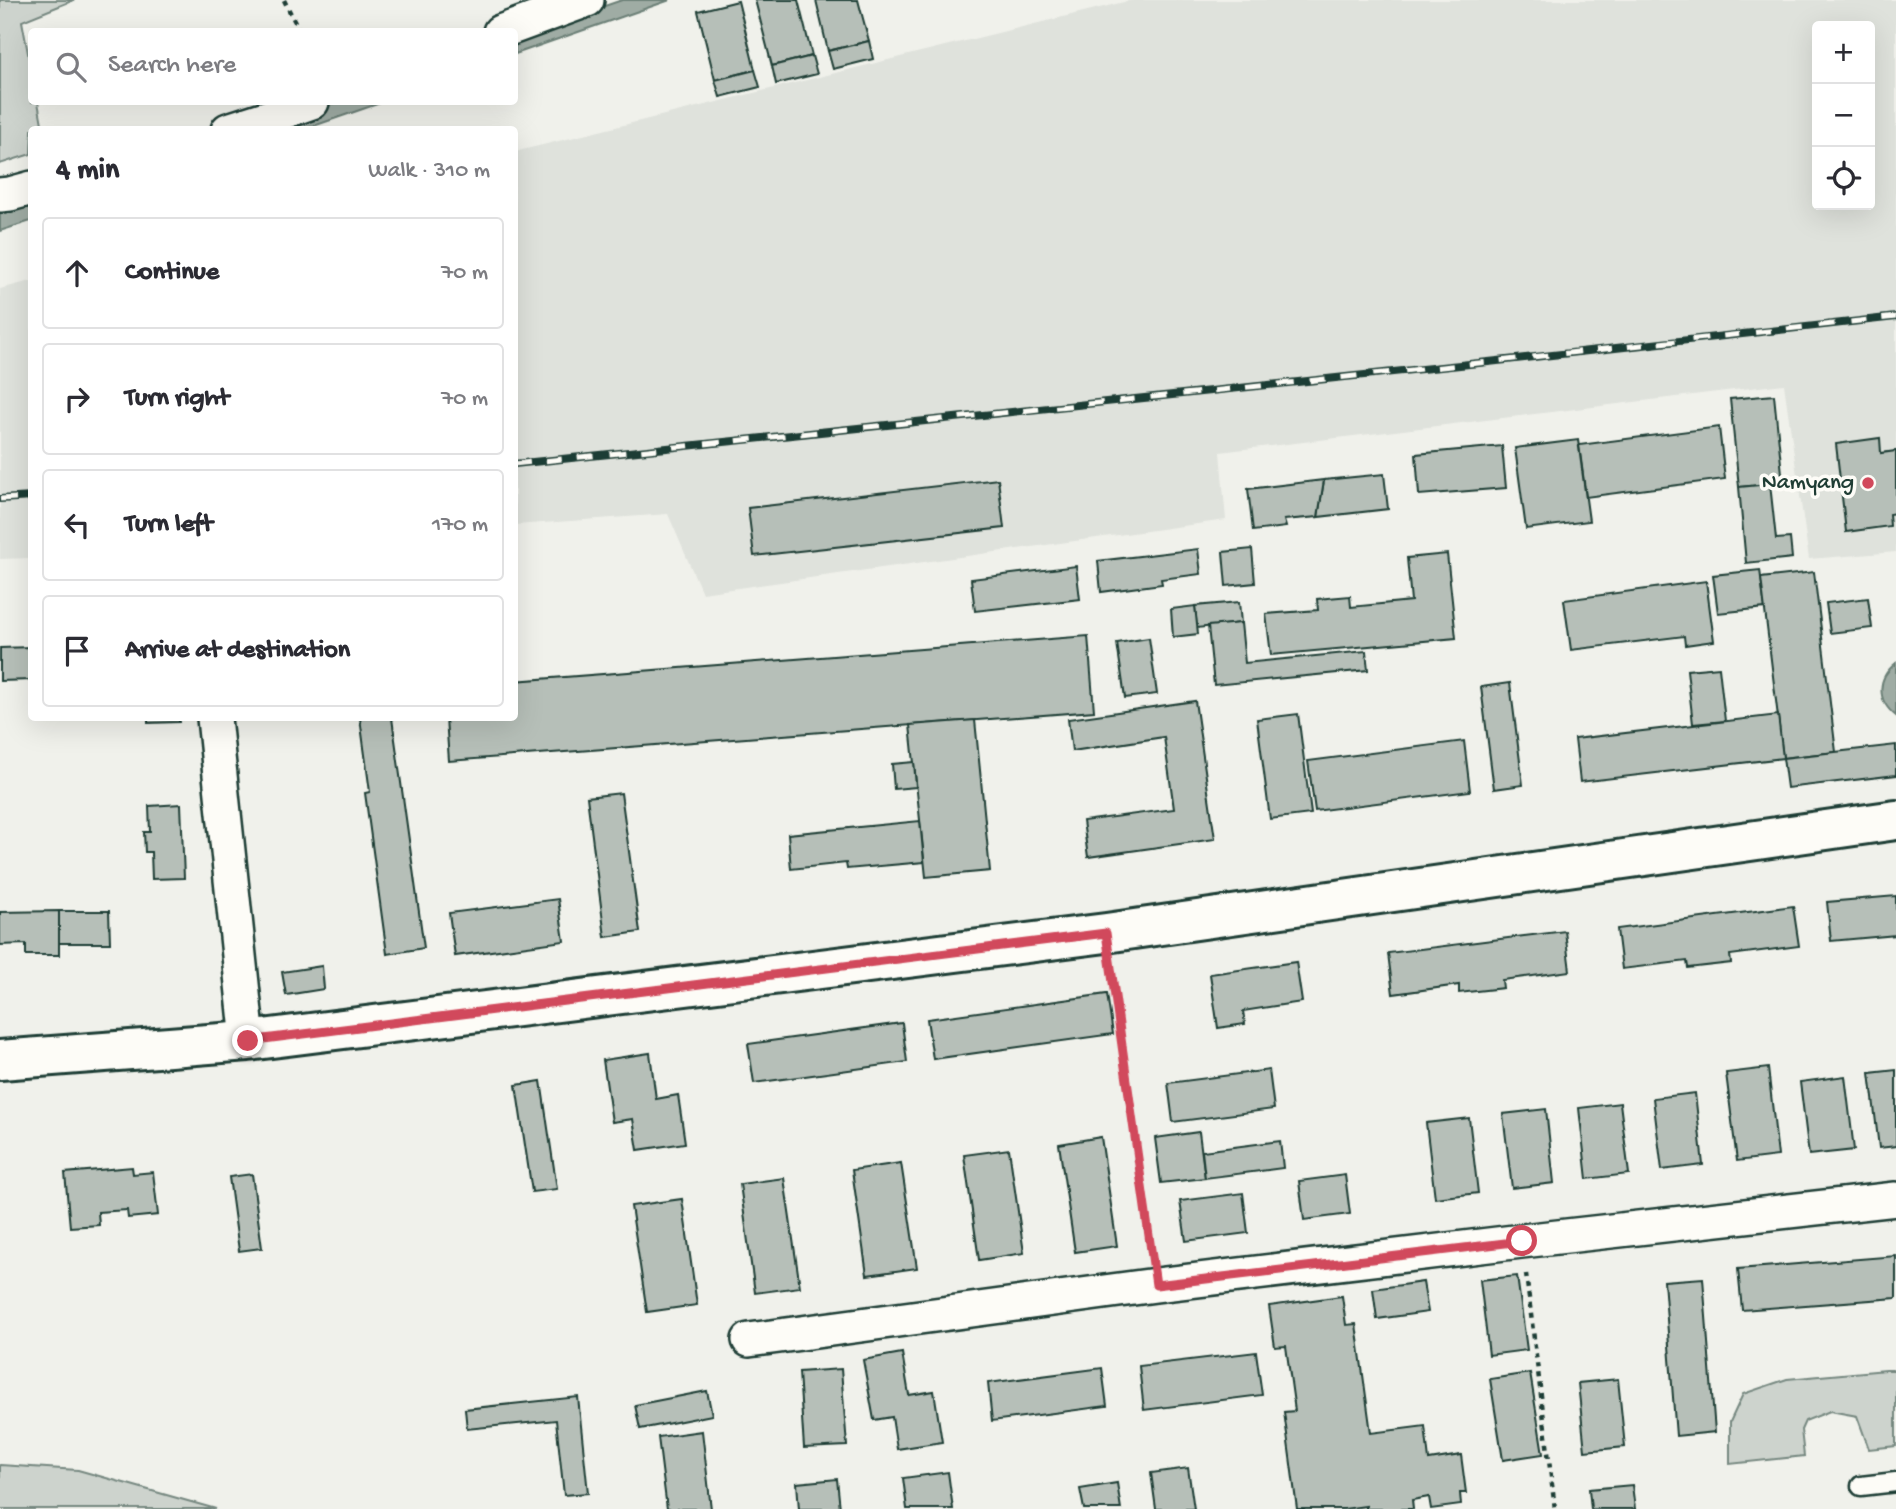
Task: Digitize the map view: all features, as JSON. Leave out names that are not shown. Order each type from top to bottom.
[{"type":"main road","points":[[0,1060],[248,1041],[1106,933],[1896,820]]},
{"type":"street","points":[[511,28],[587,0]]},
{"type":"street","points":[[241,126],[303,105]]},
{"type":"street","points":[[0,195],[28,189]]},
{"type":"street","points":[[214,721],[248,1041]]},
{"type":"street","points":[[749,1340],[1156,1285],[1896,1199]]},
{"type":"lane","points":[[1861,1486],[1896,1482]]},
{"type":"path","points":[[284,0],[298,28]]},
{"type":"path","points":[[1106,933],[1156,1285]]},
{"type":"path","points":[[1522,1241],[1555,1509]]},
{"type":"shaded area","points":[[0,0],[74,0],[22,21],[28,53],[28,105],[39,105],[42,126],[28,126],[28,155],[0,164]]},
{"type":"shaded area","points":[[622,0],[670,0],[518,53],[518,36]]},
{"type":"shaded area","points":[[1132,0],[1896,0],[1896,552],[1809,559],[1784,384],[1220,452],[1226,520],[702,593],[668,514],[518,525],[518,151]]},
{"type":"shaded area","points":[[329,105],[374,105],[314,126],[269,126]]},
{"type":"shaded area","points":[[28,203],[28,222],[0,231],[0,212]]},
{"type":"shaded area","points":[[28,282],[28,558],[0,559],[0,289]]},
{"type":"shaded area","points":[[1896,663],[1896,716],[1885,703],[1881,689],[1885,675]]},
{"type":"shaded area","points":[[1896,1370],[1896,1446],[1869,1449],[1857,1416],[1830,1411],[1805,1421],[1801,1430],[1804,1456],[1730,1464],[1730,1422],[1743,1394],[1787,1379]]},
{"type":"shaded area","points":[[0,1465],[78,1470],[216,1509],[0,1509]]},
{"type":"building","points":[[755,0],[798,0],[812,56],[772,66]]},
{"type":"building","points":[[816,0],[858,0],[869,41],[828,51]]},
{"type":"building","points":[[738,1],[755,70],[715,80],[698,11]]},
{"type":"building","points":[[869,41],[873,59],[833,69],[828,51]]},
{"type":"building","points":[[812,56],[817,74],[776,84],[772,66]]},
{"type":"building","points":[[755,70],[760,87],[720,97],[715,80]]},
{"type":"building","points":[[1774,395],[1783,483],[1739,487],[1730,399]]},
{"type":"building","points":[[1719,427],[1725,479],[1586,497],[1579,445]]},
{"type":"building","name":"Namyang","points":[[1880,438],[1881,453],[1896,451],[1896,513],[1889,514],[1890,526],[1846,532],[1836,444]]},
{"type":"building","points":[[1578,440],[1589,521],[1526,529],[1515,448]]},
{"type":"building","points":[[1502,446],[1506,488],[1419,495],[1416,454]]},
{"type":"building","points":[[1384,474],[1388,509],[1318,517],[1324,480]]},
{"type":"building","points":[[998,479],[1004,528],[754,556],[748,508]]},
{"type":"building","points":[[1324,480],[1318,517],[1284,520],[1286,527],[1253,531],[1248,489]]},
{"type":"building","points":[[1770,484],[1776,539],[1790,538],[1792,558],[1746,563],[1739,487]]},
{"type":"building","points":[[1198,549],[1201,574],[1161,579],[1162,584],[1101,592],[1098,561]]},
{"type":"building","points":[[1252,549],[1255,583],[1226,586],[1223,552]]},
{"type":"building","points":[[1447,554],[1456,638],[1271,655],[1266,614],[1318,610],[1317,599],[1350,596],[1351,607],[1411,601],[1407,558]]},
{"type":"building","points":[[1076,566],[1080,599],[975,611],[971,579]]},
{"type":"building","points":[[1760,570],[1765,608],[1718,613],[1713,575]]},
{"type":"building","points":[[1814,572],[1836,752],[1783,758],[1761,578]]},
{"type":"building","points":[[1706,581],[1714,641],[1685,645],[1684,636],[1571,650],[1564,600]]},
{"type":"building","points":[[1868,598],[1872,628],[1830,633],[1826,603]]},
{"type":"building","points":[[1239,602],[1241,623],[1197,628],[1195,606]]},
{"type":"building","points":[[1195,606],[1198,634],[1173,637],[1171,609]]},
{"type":"building","points":[[1241,623],[1245,663],[1366,651],[1368,670],[1214,685],[1208,626]]},
{"type":"building","points":[[1088,636],[1094,711],[449,761],[446,721],[518,721],[518,681]]},
{"type":"building","points":[[1149,638],[1157,694],[1125,698],[1117,643]]},
{"type":"building","points":[[28,647],[28,680],[0,681],[0,648]]},
{"type":"building","points":[[1719,667],[1725,721],[1693,724],[1687,670]]},
{"type":"building","points":[[1510,683],[1523,785],[1494,789],[1481,687]]},
{"type":"building","points":[[1195,701],[1215,839],[1088,857],[1083,821],[1174,809],[1164,737],[1072,751],[1068,719]]},
{"type":"building","points":[[1298,714],[1311,814],[1270,819],[1257,719]]},
{"type":"building","points":[[1778,715],[1783,758],[1580,782],[1575,739]]},
{"type":"building","points":[[975,720],[990,871],[926,877],[910,725]]},
{"type":"building","points":[[148,721],[179,721],[179,722]]},
{"type":"building","points":[[360,721],[392,721],[424,948],[387,954],[365,793],[370,792]]},
{"type":"building","points":[[1464,741],[1470,791],[1315,811],[1308,761]]},
{"type":"building","points":[[1896,745],[1896,775],[1787,788],[1783,758]]},
{"type":"building","points":[[914,762],[916,787],[894,789],[892,764]]},
{"type":"building","points":[[621,793],[640,932],[605,937],[587,797]]},
{"type":"building","points":[[181,804],[184,878],[152,879],[151,852],[145,852],[144,832],[150,832],[149,806]]},
{"type":"building","points":[[920,821],[924,862],[847,869],[846,863],[791,869],[788,834]]},
{"type":"building","points":[[1896,896],[1896,935],[1831,941],[1827,902]]},
{"type":"building","points":[[558,899],[564,941],[455,956],[449,913]]},
{"type":"building","points":[[1793,906],[1799,946],[1730,955],[1731,963],[1688,968],[1687,961],[1622,969],[1617,929]]},
{"type":"building","points":[[59,911],[109,911],[110,943],[59,943]]},
{"type":"building","points":[[59,911],[59,955],[26,955],[26,944],[0,945],[0,912]]},
{"type":"building","points":[[1565,931],[1570,971],[1502,980],[1503,988],[1459,993],[1459,985],[1393,994],[1388,953]]},
{"type":"building","points":[[1296,962],[1302,1002],[1243,1011],[1245,1024],[1218,1028],[1210,974]]},
{"type":"building","points":[[322,966],[324,989],[286,995],[282,972]]},
{"type":"building","points":[[1107,994],[1113,1034],[933,1059],[927,1019]]},
{"type":"building","points":[[902,1023],[907,1062],[754,1083],[748,1044]]},
{"type":"building","points":[[650,1053],[656,1099],[678,1095],[685,1143],[638,1150],[633,1119],[612,1122],[603,1060]]},
{"type":"building","points":[[1768,1068],[1778,1156],[1737,1161],[1726,1073]]},
{"type":"building","points":[[1269,1070],[1274,1109],[1173,1122],[1168,1083]]},
{"type":"building","points":[[1896,1070],[1896,1146],[1879,1148],[1870,1073]]},
{"type":"building","points":[[1845,1076],[1854,1150],[1809,1155],[1800,1082]]},
{"type":"building","points":[[541,1081],[557,1189],[532,1192],[516,1085]]},
{"type":"building","points":[[1695,1093],[1703,1165],[1662,1170],[1653,1098]]},
{"type":"building","points":[[1620,1103],[1629,1174],[1587,1179],[1579,1108]]},
{"type":"building","points":[[1546,1109],[1554,1183],[1512,1188],[1503,1114]]},
{"type":"building","points":[[1469,1118],[1478,1193],[1435,1198],[1426,1123]]},
{"type":"building","points":[[1199,1132],[1205,1178],[1161,1183],[1155,1138]]},
{"type":"building","points":[[1101,1137],[1117,1246],[1075,1252],[1059,1144]]},
{"type":"building","points":[[1280,1141],[1283,1168],[1205,1178],[1202,1151]]},
{"type":"building","points":[[1009,1149],[1024,1253],[979,1260],[964,1155]]},
{"type":"building","points":[[901,1163],[917,1268],[867,1275],[852,1170]]},
{"type":"building","points":[[132,1167],[133,1174],[153,1172],[158,1215],[128,1218],[127,1210],[98,1212],[99,1225],[70,1227],[65,1173]]},
{"type":"building","points":[[252,1174],[262,1248],[239,1251],[229,1177]]},
{"type":"building","points":[[1345,1175],[1350,1214],[1304,1220],[1299,1181]]},
{"type":"building","points":[[784,1178],[800,1287],[755,1293],[740,1184]]},
{"type":"building","points":[[1243,1193],[1248,1233],[1186,1241],[1180,1201]]},
{"type":"building","points":[[682,1199],[697,1305],[647,1312],[631,1206]]},
{"type":"building","points":[[1896,1256],[1896,1298],[1742,1310],[1738,1269]]},
{"type":"building","points":[[1517,1276],[1527,1350],[1489,1355],[1480,1280]]},
{"type":"building","points":[[1703,1278],[1715,1432],[1676,1436],[1664,1281]]},
{"type":"building","points":[[1423,1282],[1428,1312],[1377,1319],[1373,1289]]},
{"type":"building","points":[[1342,1296],[1346,1325],[1356,1324],[1371,1433],[1425,1426],[1429,1460],[1461,1455],[1466,1493],[1460,1493],[1461,1505],[1431,1509],[1429,1497],[1412,1500],[1413,1509],[1366,1509],[1366,1506],[1297,1509],[1284,1412],[1295,1411],[1286,1346],[1275,1347],[1269,1306]]},
{"type":"building","points":[[1256,1352],[1262,1395],[1144,1410],[1139,1366]]},
{"type":"building","points":[[902,1353],[909,1395],[934,1391],[942,1442],[897,1449],[892,1417],[874,1420],[863,1360]]},
{"type":"building","points":[[1102,1368],[1107,1406],[992,1421],[988,1383]]},
{"type":"building","points":[[841,1369],[847,1446],[804,1448],[799,1372]]},
{"type":"building","points":[[1530,1373],[1543,1454],[1503,1460],[1490,1379]]},
{"type":"building","points":[[1618,1379],[1625,1447],[1585,1451],[1578,1383]]},
{"type":"building","points":[[707,1391],[712,1415],[640,1429],[635,1405]]},
{"type":"building","points":[[578,1397],[588,1493],[564,1495],[556,1420],[467,1429],[465,1409]]},
{"type":"building","points":[[702,1431],[711,1509],[667,1509],[658,1437]]},
{"type":"building","points":[[1188,1468],[1194,1509],[1156,1509],[1151,1473]]},
{"type":"building","points":[[948,1472],[953,1509],[907,1509],[903,1478]]},
{"type":"building","points":[[837,1479],[840,1509],[799,1509],[797,1483]]},
{"type":"building","points":[[1117,1483],[1121,1509],[1084,1509],[1080,1489]]},
{"type":"building","points":[[1632,1485],[1635,1509],[1591,1509],[1589,1489]]},
{"type":"railway","points":[[518,464],[1896,317]]},
{"type":"railway","points":[[0,499],[28,497]]},
{"type":"place","name":"Namyang","points":[[1868,483]]},
{"type":"route","points":[[248,1041],[1106,933],[1156,1285],[1522,1241]]}]
